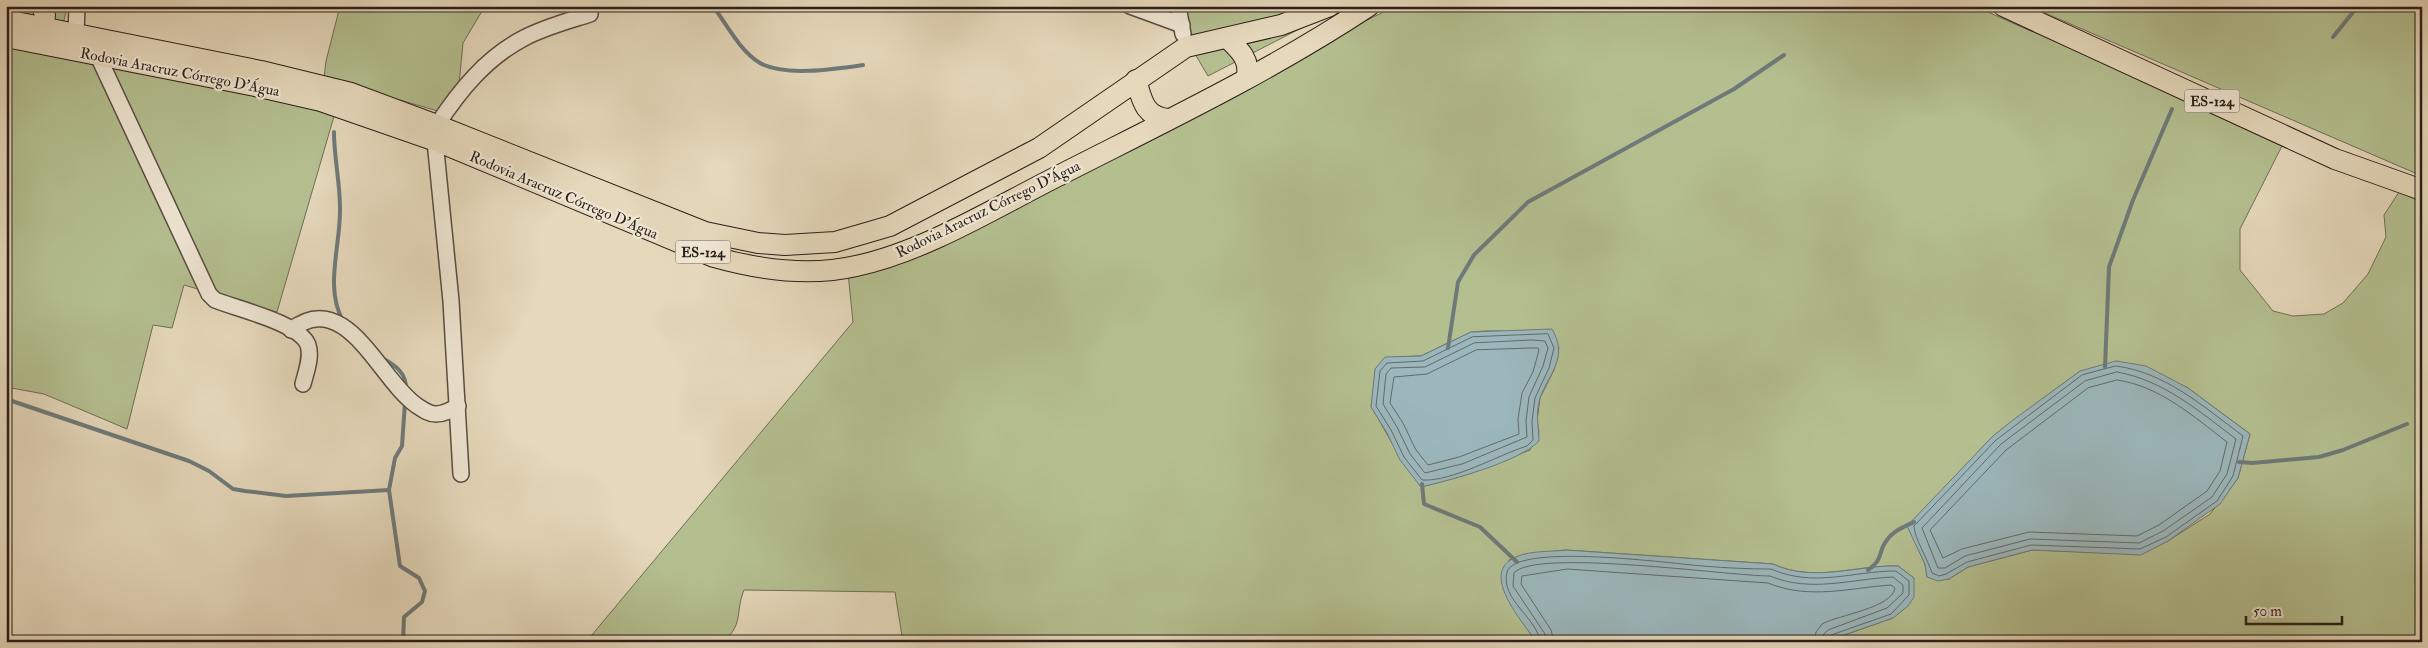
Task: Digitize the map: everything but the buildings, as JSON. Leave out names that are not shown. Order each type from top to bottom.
[{"type":"main road","points":[[42,6],[43,36]]},
{"type":"main road","name":"Rodovia Aracruz Córrego D'Água","points":[[6,20],[98,56],[297,95],[436,133],[706,232],[758,243],[812,244],[855,238],[911,216],[1039,148],[1186,47],[1281,25],[1330,6]]},
{"type":"main road","name":"Rodovia Aracruz Córrego D'Água","points":[[6,37],[76,34],[261,71],[352,93],[436,133],[714,257],[770,268],[816,272],[855,266],[904,252],[1246,79],[1369,6]]},
{"type":"main road","name":"ES-124","points":[[2004,6],[2335,159],[2422,190]]},
{"type":"main road","points":[[1227,38],[1243,54],[1247,68],[1246,79]]},
{"type":"main road","points":[[1136,80],[1144,106],[1148,112],[1153,116],[1167,120]]},
{"type":"street","points":[[76,34],[77,6]]},
{"type":"street","points":[[1130,6],[1182,25]]},
{"type":"street","points":[[1178,6],[1186,47]]},
{"type":"street","points":[[461,474],[458,406],[436,133],[467,83],[504,50],[524,38],[590,14]]},
{"type":"street","points":[[98,56],[208,294],[215,300],[271,320],[298,333],[308,346],[309,354],[303,384]]},
{"type":"street","points":[[291,330],[305,321],[314,319],[326,318],[336,321],[357,337],[394,386],[418,407],[435,414],[458,406]]},
{"type":"green space","points":[[6,6],[67,6],[63,25],[6,16]]},
{"type":"green space","points":[[340,6],[485,6],[463,43],[458,95],[448,114],[324,78],[326,61]]},
{"type":"green space","points":[[1123,6],[1344,6],[1208,76],[1188,42],[1178,33]]},
{"type":"green space","points":[[1396,6],[1974,6],[2284,142],[2240,229],[2240,270],[2273,311],[2293,316],[2324,314],[2343,303],[2368,274],[2386,237],[2384,215],[2399,192],[2422,202],[2422,642],[1824,642],[1893,618],[1914,578],[1898,566],[1819,573],[1788,570],[1773,564],[1566,550],[1524,555],[1509,560],[1519,616],[1536,642],[903,642],[895,592],[744,590],[736,624],[729,636],[722,642],[586,642],[853,322],[848,273]],"holes":[[[1501,331],[1559,347],[1554,370],[1540,398],[1537,421],[1539,432],[1530,450],[1465,475],[1421,487],[1392,443],[1371,406],[1393,357],[1421,356],[1471,332]],[[2080,371],[2167,378],[2188,388],[2250,434],[2238,478],[2210,514],[2168,541],[2141,554],[2032,550],[1968,567],[1949,579],[1927,577],[1925,564],[1908,526],[1993,436]]]},
{"type":"green space","points":[[2029,6],[2422,6],[2422,176],[2038,10]]},
{"type":"green space","points":[[6,39],[337,106],[277,312],[184,285],[172,328],[153,325],[127,429],[44,394],[6,387]]},
{"type":"water","points":[[1552,329],[1559,348],[1558,357],[1540,398],[1537,415],[1539,441],[1529,449],[1501,463],[1421,487],[1400,460],[1387,433],[1371,407],[1375,369],[1385,357],[1421,356],[1471,332]]},
{"type":"water","points":[[2116,361],[2146,366],[2188,388],[2250,434],[2238,478],[2220,504],[2168,541],[2141,555],[2032,550],[1968,567],[1949,579],[1938,581],[1927,577],[1925,564],[1907,526],[1993,436],[2013,420],[2080,371]]},
{"type":"water","points":[[1566,550],[1773,564],[1788,570],[1819,573],[1898,566],[1914,578],[1914,597],[1908,606],[1893,618],[1824,642],[1536,642],[1509,602],[1501,579],[1503,569],[1509,561],[1521,555]]},
{"type":"waterway","points":[[713,6],[746,52],[760,63],[770,67],[782,70],[810,71],[863,65]]},
{"type":"waterway","points":[[2333,37],[2358,6]]},
{"type":"waterway","points":[[1448,348],[1458,282],[1474,255],[1528,202],[1734,89],[1784,55]]},
{"type":"waterway","points":[[2105,367],[2109,267],[2133,200],[2172,109]]},
{"type":"waterway","points":[[334,132],[340,208],[334,280],[337,308],[343,321]]},
{"type":"waterway","points":[[382,358],[399,370],[406,384],[406,390]]},
{"type":"waterway","points":[[6,399],[189,461],[209,471],[233,489],[286,496],[389,490]]},
{"type":"waterway","points":[[403,642],[404,617],[422,602],[425,591],[419,578],[400,566],[389,490],[395,458],[402,446],[405,402]]},
{"type":"waterway","points":[[2239,462],[2252,463],[2319,457],[2343,450],[2407,424]]},
{"type":"waterway","points":[[1422,484],[1424,504],[1480,527],[1517,562]]},
{"type":"waterway","points":[[1868,570],[1877,562],[1884,544],[1892,534],[1914,522]]}]
